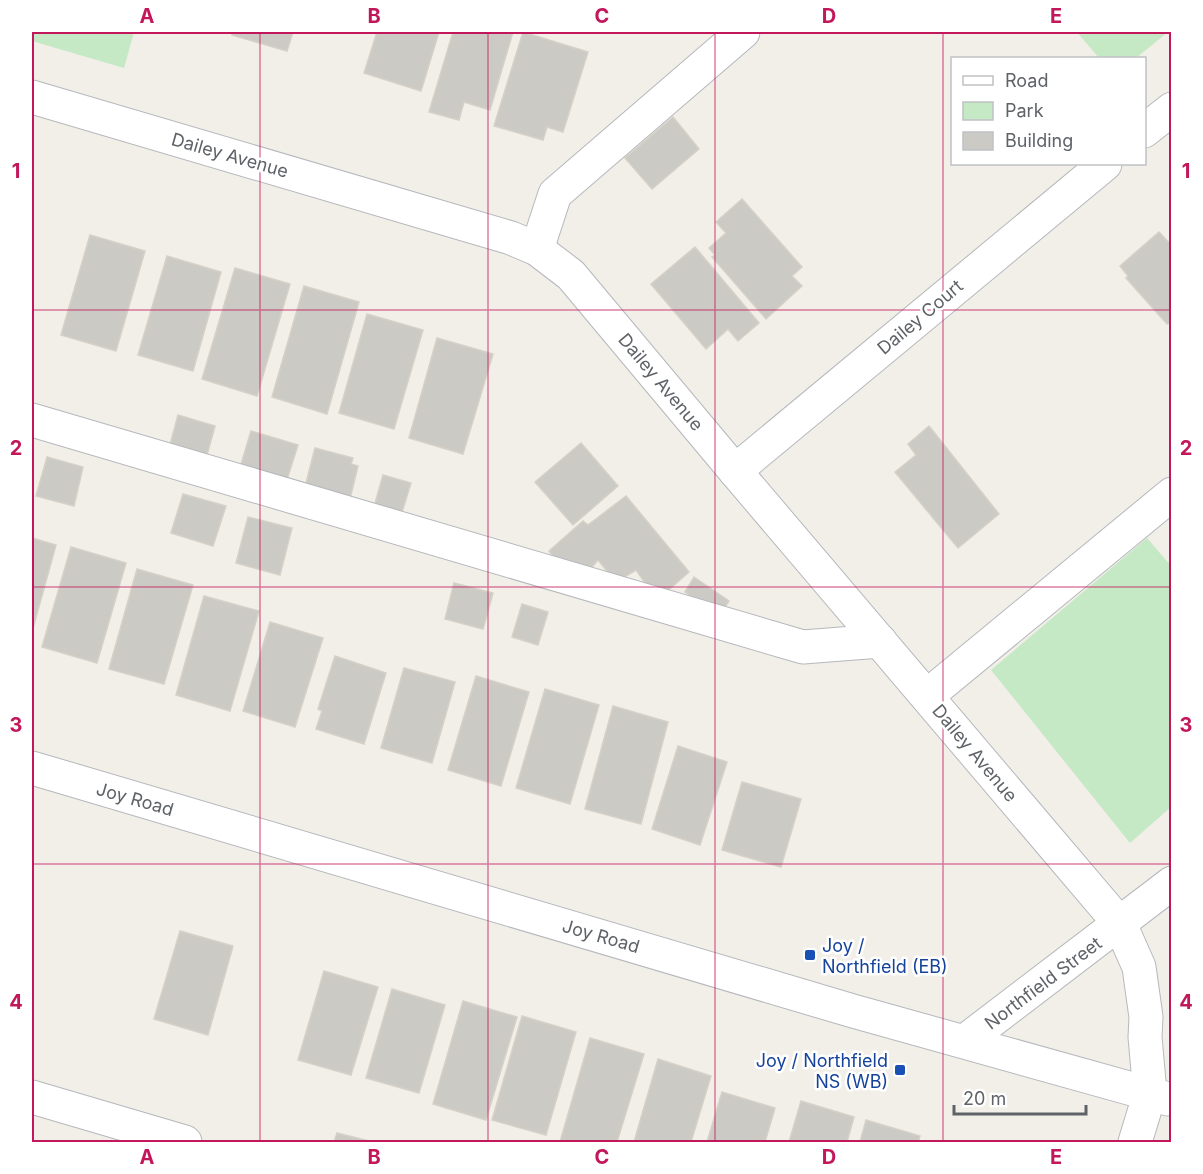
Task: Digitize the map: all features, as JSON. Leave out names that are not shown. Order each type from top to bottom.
[{"type":"street","points":[[537,249],[555,194],[743,32]]},
{"type":"street","name":"Dailey Avenue","points":[[32,96],[499,235],[537,249],[571,275],[1120,924],[1139,967],[1145,999],[1145,1037],[1161,1097]]},
{"type":"street","points":[[1146,129],[1172,109]]},
{"type":"street","name":"Dailey Court","points":[[735,471],[1104,165]]},
{"type":"street","points":[[32,420],[802,647],[879,641]]},
{"type":"street","points":[[927,696],[1172,494]]},
{"type":"street","name":"Joy Road","points":[[32,768],[853,1011],[1161,1097]]},
{"type":"street","name":"Northfield Street","points":[[965,1041],[1172,884]]},
{"type":"street","points":[[32,1097],[185,1143]]},
{"type":"street","points":[[1135,1143],[1161,1097]]},
{"type":"green space","points":[[32,32],[134,32],[124,68],[32,41]]},
{"type":"green space","points":[[1077,32],[1168,32],[1137,57],[1098,57]]},
{"type":"green space","points":[[1147,538],[1171,566],[1171,807],[1130,843],[991,670]]},
{"type":"building","points":[[233,32],[293,32],[287,51],[232,35]]},
{"type":"building","points":[[377,32],[439,32],[421,91],[364,73]]},
{"type":"building","points":[[453,32],[513,32],[490,110],[464,102],[459,120],[429,112]]},
{"type":"building","points":[[523,32],[588,52],[563,132],[547,127],[543,140],[494,126]]},
{"type":"building","points":[[673,117],[699,149],[652,189],[625,158]]},
{"type":"building","points":[[742,199],[802,267],[792,276],[802,286],[766,319],[712,257],[715,255],[709,248],[726,233],[716,222]]},
{"type":"building","points":[[1159,232],[1172,246],[1172,321],[1167,324],[1126,278],[1128,276],[1120,266]]},
{"type":"building","points":[[90,235],[145,251],[116,351],[61,335]]},
{"type":"building","points":[[695,247],[759,323],[738,341],[728,329],[706,349],[651,284]]},
{"type":"building","points":[[167,256],[221,272],[193,371],[138,355]]},
{"type":"building","points":[[235,268],[290,284],[257,396],[202,379]]},
{"type":"building","points":[[304,286],[359,302],[327,414],[272,397]]},
{"type":"building","points":[[367,314],[423,330],[394,429],[339,413]]},
{"type":"building","points":[[437,338],[493,354],[463,454],[409,438]]},
{"type":"building","points":[[178,415],[215,426],[204,466],[167,456]]},
{"type":"building","points":[[929,426],[999,514],[958,548],[895,472],[916,455],[908,444]]},
{"type":"building","points":[[251,431],[298,445],[285,486],[239,471]]},
{"type":"building","points":[[581,443],[618,486],[573,525],[535,482]]},
{"type":"building","points":[[315,448],[353,458],[351,464],[358,466],[348,507],[303,495]]},
{"type":"building","points":[[47,457],[83,467],[74,506],[36,496]]},
{"type":"building","points":[[383,475],[411,483],[399,522],[372,514]]},
{"type":"building","points":[[183,494],[226,506],[213,546],[171,533]]},
{"type":"building","points":[[626,496],[689,572],[664,594],[650,590],[636,570],[616,582],[598,560],[588,572],[564,572],[549,551],[583,521],[588,525]]},
{"type":"building","points":[[248,517],[292,528],[280,575],[236,563]]},
{"type":"building","points":[[32,538],[56,545],[32,632]]},
{"type":"building","points":[[71,547],[126,563],[97,663],[42,647]]},
{"type":"building","points":[[137,569],[193,585],[164,684],[109,669]]},
{"type":"building","points":[[694,577],[729,601],[720,615],[685,592]]},
{"type":"building","points":[[454,583],[493,593],[483,629],[445,619]]},
{"type":"building","points":[[204,596],[259,611],[230,711],[176,695]]},
{"type":"building","points":[[522,604],[548,612],[538,645],[512,637]]},
{"type":"building","points":[[270,622],[323,638],[295,727],[243,711]]},
{"type":"building","points":[[335,656],[386,673],[364,744],[316,729],[322,711],[318,709]]},
{"type":"building","points":[[404,668],[455,682],[432,763],[381,748]]},
{"type":"building","points":[[476,676],[529,692],[501,786],[448,770]]},
{"type":"building","points":[[545,689],[599,705],[570,804],[516,788]]},
{"type":"building","points":[[613,706],[668,722],[641,824],[585,809]]},
{"type":"building","points":[[678,746],[727,762],[700,845],[652,829]]},
{"type":"building","points":[[742,782],[801,799],[781,867],[722,850]]},
{"type":"building","points":[[180,931],[233,946],[208,1035],[154,1019]]},
{"type":"building","points":[[324,971],[378,987],[351,1075],[298,1060]]},
{"type":"building","points":[[392,989],[445,1005],[419,1093],[366,1078]]},
{"type":"building","points":[[463,1001],[517,1017],[486,1120],[433,1104]]},
{"type":"building","points":[[522,1016],[576,1032],[546,1135],[492,1120]]},
{"type":"building","points":[[590,1038],[644,1054],[617,1142],[560,1142]]},
{"type":"building","points":[[658,1059],[711,1076],[691,1142],[634,1142]]},
{"type":"building","points":[[722,1092],[775,1108],[765,1142],[707,1142]]},
{"type":"building","points":[[801,1101],[854,1117],[847,1142],[789,1142]]},
{"type":"building","points":[[866,1120],[920,1136],[918,1142],[860,1142]]},
{"type":"building","points":[[337,1133],[373,1142],[334,1142]]},
{"type":"place","name":"Joy / Northfield (EB)","points":[[810,955]]},
{"type":"place","name":"Joy / Northfield NS (WB)","points":[[900,1070]]}]
